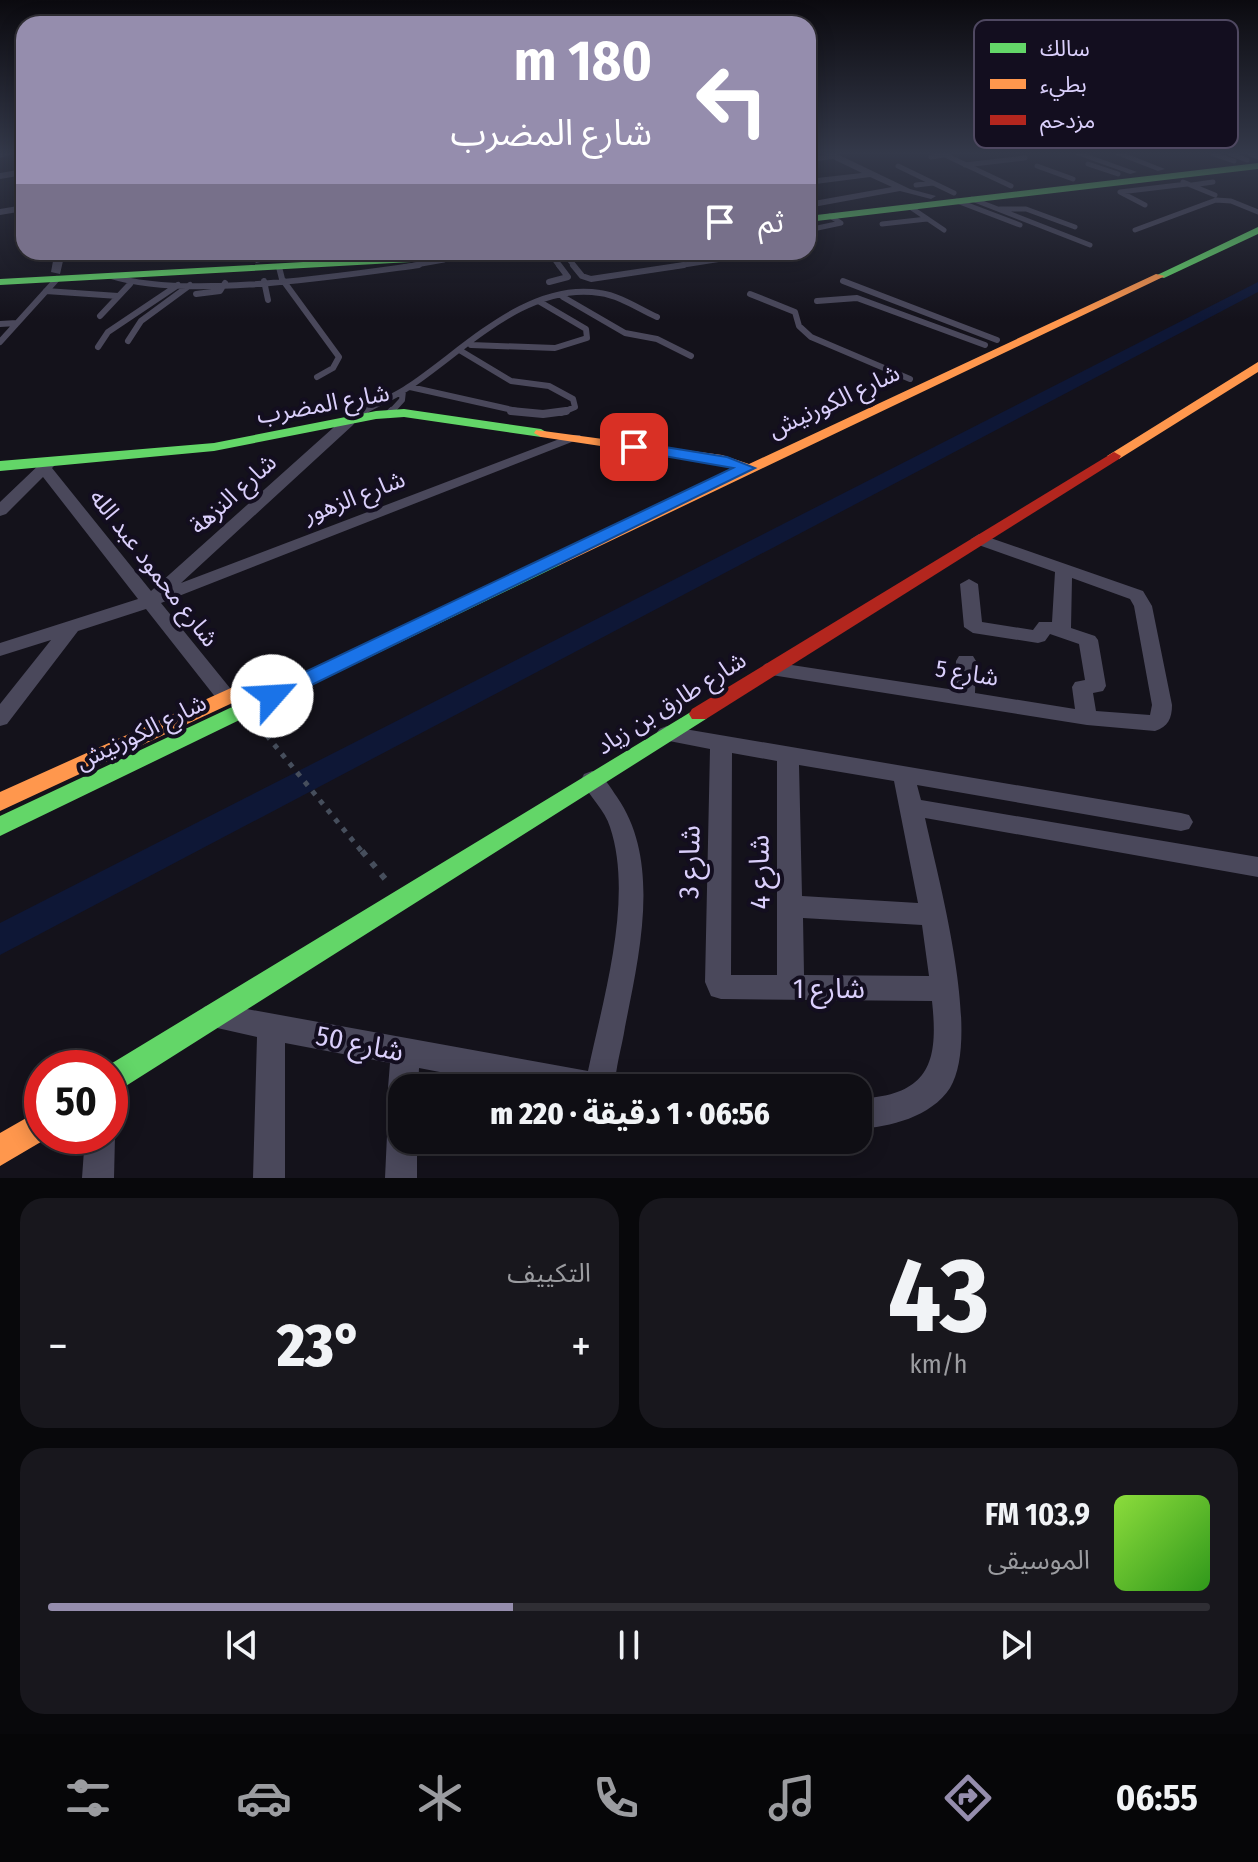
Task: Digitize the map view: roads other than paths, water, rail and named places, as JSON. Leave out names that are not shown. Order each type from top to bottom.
[{"type":"main road","points":[[816,212],[830,216],[873,209]]},
{"type":"main road","name":"شارع الكورنيش","points":[[0,827],[910,379],[1258,221]]},
{"type":"main road","name":"شارع الكورنيش","points":[[0,802],[1258,230]]},
{"type":"main road","points":[[0,284],[51,281],[223,260]]},
{"type":"main road","points":[[113,273],[281,273],[348,261]]},
{"type":"main road","points":[[0,274],[51,281]]},
{"type":"main road","name":"شارع طارق بن زياد","points":[[128,1070],[1258,366]]},
{"type":"main road","name":"شارع المضرب","points":[[0,466],[46,465],[214,447],[389,414],[434,416],[740,465]]},
{"type":"main road","points":[[0,1151],[24,1136]]},
{"type":"street","points":[[51,281],[57,260]]},
{"type":"street","name":"شارع النزهة","points":[[150,601],[348,422]]},
{"type":"street","name":"شارع الزهور","points":[[0,650],[150,601],[575,438]]},
{"type":"street","points":[[0,511],[46,465]]},
{"type":"street","name":"شارع محمود عبد الله","points":[[46,465],[227,698]]},
{"type":"street","points":[[979,539],[1064,568],[1061,631]]},
{"type":"street","name":"شارع 5","points":[[772,669],[1087,718],[1155,723],[1162,716],[1162,705],[1140,600],[1130,591],[1064,568]]},
{"type":"street","points":[[969,584],[973,627],[1038,637],[1044,626],[1088,642],[1096,686],[1082,687],[1087,718]]},
{"type":"street","points":[[0,719],[70,629]]},
{"type":"street","points":[[965,699],[966,661]]},
{"type":"street","points":[[667,734],[1181,822]]},
{"type":"street","name":"شارع 3","points":[[718,982],[721,743]]},
{"type":"street","name":"شارع 4","points":[[788,755],[791,988]]},
{"type":"street","points":[[872,1114],[905,1105],[928,1089],[944,1068],[949,1044],[931,915],[904,775]]},
{"type":"street","points":[[592,780],[616,815],[625,839],[629,924],[602,1074]]},
{"type":"street","points":[[911,807],[1258,867]]},
{"type":"street","points":[[790,906],[931,915]]},
{"type":"street","name":"شارع 1","points":[[718,982],[724,988],[943,989]]},
{"type":"street","name":"شارع 50","points":[[214,1016],[524,1074]]},
{"type":"street","points":[[269,1178],[271,1026]]},
{"type":"street","points":[[404,1074],[405,1052]]},
{"type":"street","points":[[98,1178],[99,1154]]},
{"type":"street","points":[[401,1178],[402,1154]]},
{"type":"lane","points":[[883,209],[927,219],[944,230]]},
{"type":"lane","points":[[883,209],[927,219]]},
{"type":"lane","points":[[985,209],[1020,225]]},
{"type":"lane","points":[[997,209],[1026,209],[1075,227]]},
{"type":"lane","points":[[997,209],[1090,245]]},
{"type":"lane","points":[[1135,230],[1192,209]]},
{"type":"lane","points":[[816,228],[841,223],[830,216]]},
{"type":"lane","points":[[549,282],[568,277],[555,260]]},
{"type":"lane","points":[[569,260],[582,276],[591,279],[715,260]]},
{"type":"lane","points":[[113,273],[130,284],[178,285],[264,281],[281,273],[337,353],[338,362],[317,377]]},
{"type":"lane","points":[[0,342],[51,281],[118,296]]},
{"type":"lane","points":[[264,281],[268,300]]},
{"type":"lane","points":[[843,281],[991,342]]},
{"type":"lane","points":[[196,294],[220,291],[225,283]]},
{"type":"lane","points":[[100,316],[130,284]]},
{"type":"lane","points":[[98,347],[108,332],[178,285]]},
{"type":"lane","points":[[128,341],[141,321],[190,285]]},
{"type":"lane","points":[[348,422],[378,401],[407,389],[540,302],[604,293],[657,317]]},
{"type":"lane","points":[[750,294],[795,312],[799,326],[811,337],[910,379]]},
{"type":"lane","points":[[563,297],[625,333],[657,339],[691,356]]},
{"type":"lane","points":[[817,301],[857,298],[991,342]]},
{"type":"lane","points":[[471,345],[555,348],[587,338],[586,329],[540,302]]},
{"type":"lane","points":[[0,324],[17,323]]},
{"type":"lane","points":[[407,389],[547,414],[564,413],[575,407],[573,399],[553,388],[511,381],[461,351]]},
{"type":"lane","points":[[389,414],[407,389]]},
{"type":"waterway","points":[[0,940],[1258,286]]}]
